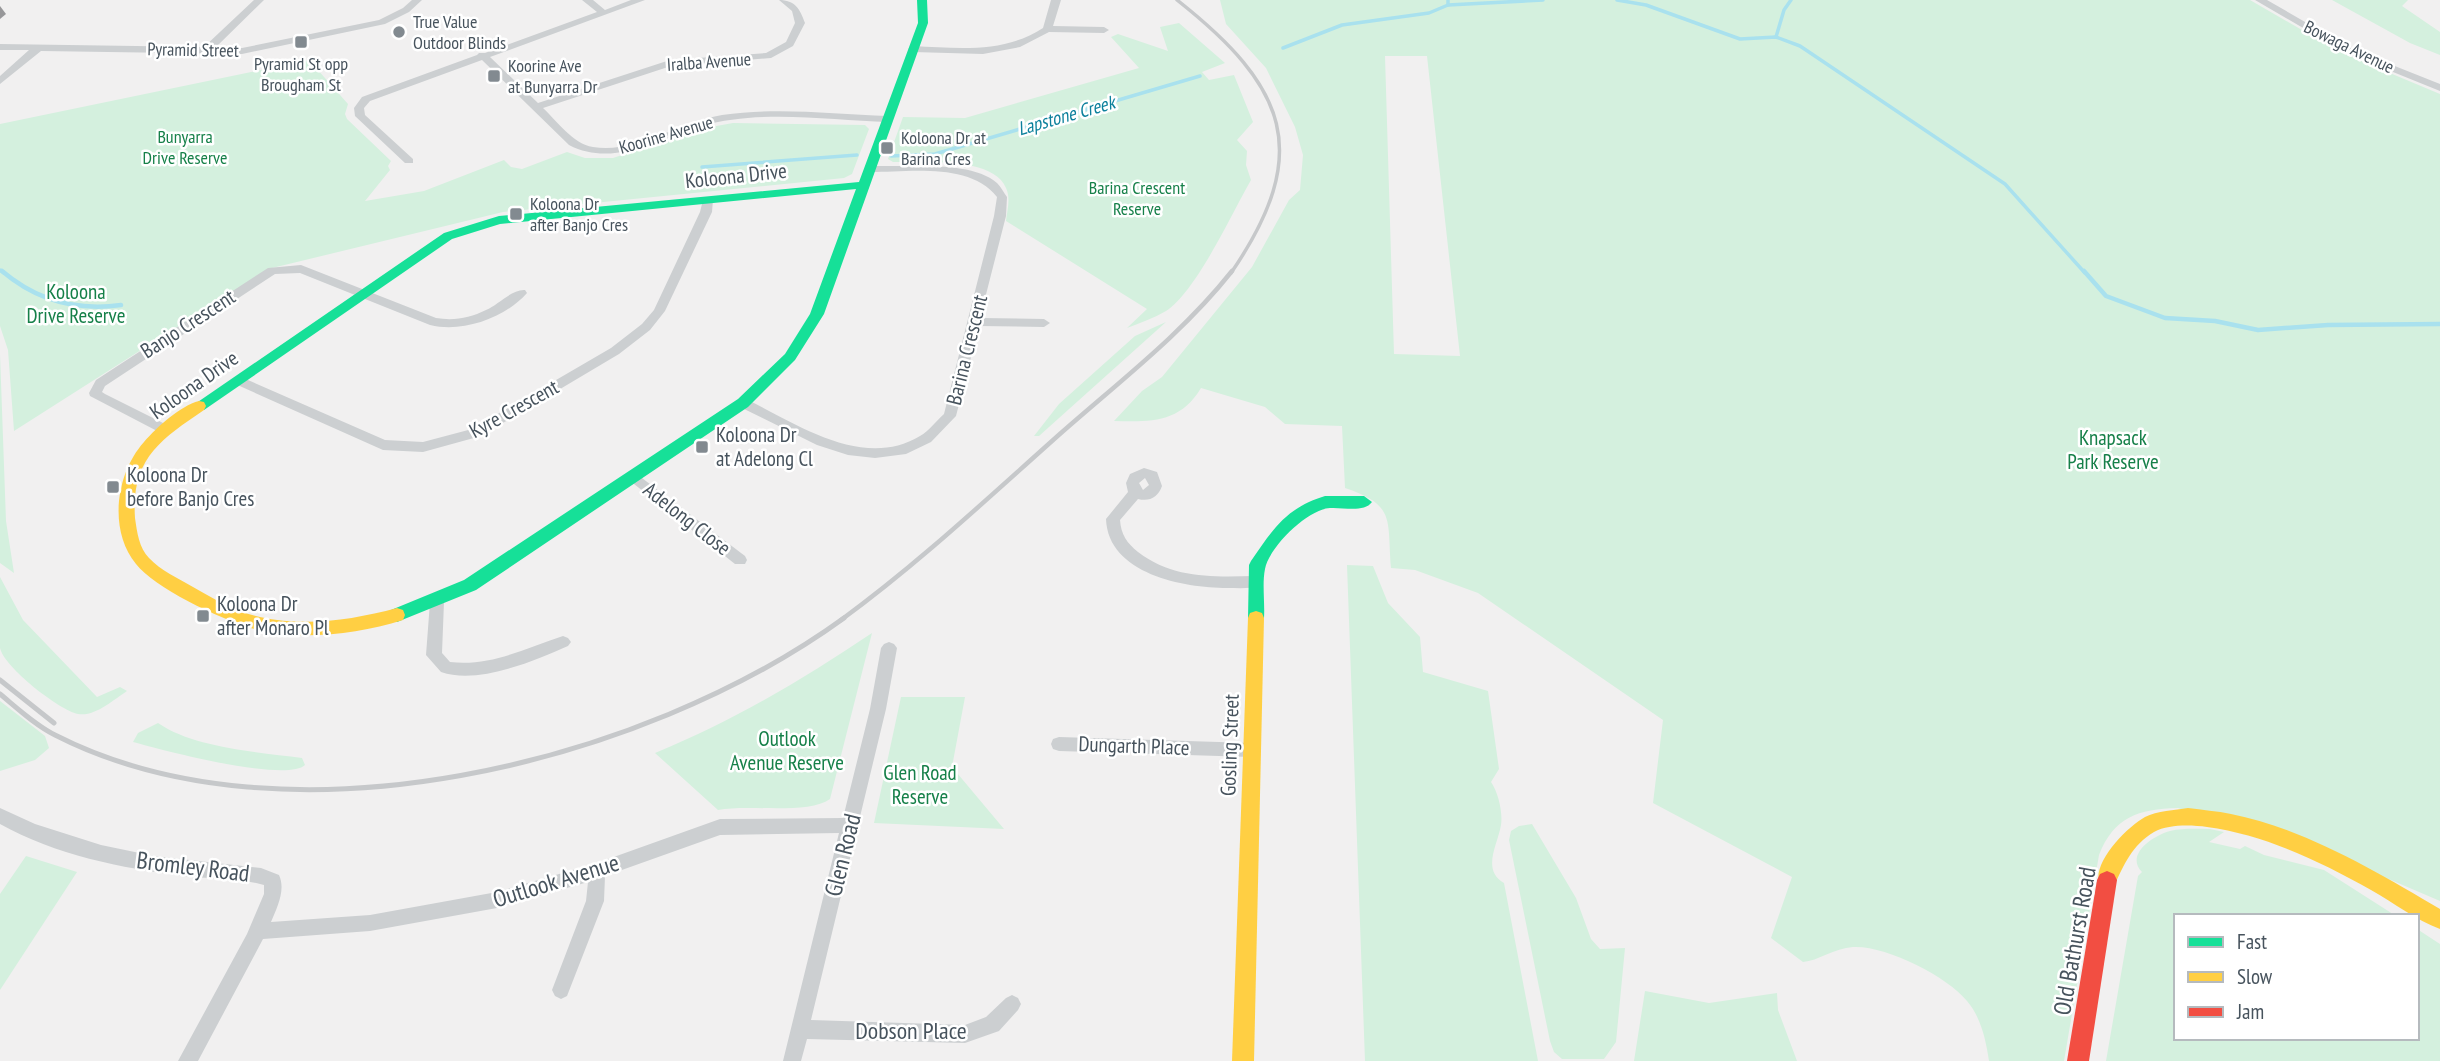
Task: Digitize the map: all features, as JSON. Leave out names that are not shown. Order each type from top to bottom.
[{"type":"street","points":[[206,51],[259,0]]},
{"type":"street","name":"Pyramid Street","points":[[0,47],[251,50],[373,24],[402,13],[417,0]]},
{"type":"street","points":[[587,0],[603,13]]},
{"type":"street","points":[[409,161],[360,116],[361,105],[375,94],[640,0]]},
{"type":"street","name":"Iralba Avenue","points":[[536,107],[662,65],[695,59],[753,59],[775,54],[790,44],[800,23],[796,10],[784,0]]},
{"type":"street","name":"Koloona Drive","points":[[864,185],[485,223],[436,242],[164,429],[133,463],[124,493],[134,547],[142,561],[152,570],[234,618],[275,627],[337,626],[407,612],[437,602],[470,585],[743,403],[790,358],[812,324],[870,169],[913,50],[924,17],[922,0]]},
{"type":"street","points":[[1047,29],[1056,0]]},
{"type":"street","name":"Bowaga Avenue","points":[[2260,0],[2349,51],[2440,88]]},
{"type":"street","points":[[913,50],[996,50],[1023,42],[1047,29],[1104,30]]},
{"type":"street","points":[[0,81],[40,47]]},
{"type":"street","name":"Koorine Avenue","points":[[482,55],[577,146],[602,151],[625,148],[703,122],[730,117],[888,119]]},
{"type":"street","name":"Barina Crescent","points":[[743,403],[851,453],[872,454],[906,448],[934,432],[950,416],[1000,216],[1000,192],[987,180],[967,173],[870,169]]},
{"type":"street","name":"Kyre Crescent","points":[[237,380],[383,445],[423,447],[476,433],[615,351],[646,327],[662,305],[706,212],[708,200]]},
{"type":"street","name":"Banjo Crescent","points":[[164,429],[100,397],[95,393],[97,387],[114,373],[272,271],[301,269],[363,293]]},
{"type":"street","points":[[363,293],[447,324],[472,319],[508,304],[521,293]]},
{"type":"street","points":[[974,322],[1044,323]]},
{"type":"street","name":"Adelong Close","points":[[634,477],[740,561]]},
{"type":"street","points":[[1136,492],[1113,519],[1113,533],[1123,548],[1167,574],[1187,580],[1255,582]]},
{"type":"street","name":"Gosling Street","points":[[1243,1061],[1257,565],[1266,546],[1304,512],[1332,500],[1364,502]]},
{"type":"street","points":[[437,602],[434,655],[446,668],[471,668],[534,655],[563,642]]},
{"type":"street","name":"Glen Road","points":[[792,1061],[886,672],[888,648]]},
{"type":"street","name":"Dungarth Place","points":[[1059,744],[1251,750]]},
{"type":"street","name":"Bromley Road","points":[[0,815],[51,838],[111,856],[164,867],[271,878],[276,892],[258,931],[187,1061]]},
{"type":"street","name":"Old Bathurst Road","points":[[2078,1061],[2109,869],[2121,843],[2146,825],[2171,818],[2203,818],[2264,830],[2357,870],[2440,920]]},
{"type":"street","name":"Outlook Avenue","points":[[258,931],[346,925],[441,912],[525,893],[597,871],[720,827],[850,826]]},
{"type":"street","points":[[561,990],[595,901],[597,871]]},
{"type":"street","name":"Dobson Place","points":[[799,1029],[965,1034],[992,1024],[1013,1004]]},
{"type":"green space","name":"Knapsack Park Reserve","points":[[1220,0],[2250,0],[2342,53],[2440,94],[2440,901],[2391,880],[2178,808],[2139,813],[2112,832],[2099,855],[2064,1061],[1989,1061],[1979,1022],[1967,1001],[1958,991],[1931,972],[1898,957],[1882,951],[1853,947],[1803,962],[1771,938],[1792,877],[1653,803],[1663,720],[1478,593],[1415,570],[1391,568],[1386,516],[1373,501],[1345,488],[1342,426],[1285,424],[1265,407],[1201,388],[1193,400],[1174,414],[1152,420],[1114,421],[1142,391],[1162,377],[1252,267],[1289,200],[1300,190],[1303,155],[1295,127],[1266,68],[1226,24]],"holes":[[[1385,56],[1427,56],[1460,356],[1394,354]]]},
{"type":"green space","points":[[2332,0],[2408,0],[2402,6],[2440,32],[2440,55],[2410,43]]},
{"type":"green space","name":"Barina Crescent Reserve","points":[[1179,23],[1225,63],[1202,72],[1209,80],[1234,75],[1253,122],[1237,140],[1247,151],[1246,165],[1251,180],[1201,270],[1177,301],[1157,316],[1127,328],[1147,309],[1006,221],[1007,192],[999,178],[987,171],[956,163],[893,162],[888,159],[903,117],[965,118],[1139,68],[1111,37],[1118,34],[1168,51],[1160,27]]},
{"type":"green space","name":"Koloona Drive Reserve","points":[[309,60],[348,104],[345,114],[347,119],[391,161],[388,166],[390,170],[365,201],[424,191],[504,160],[511,167],[522,169],[567,152],[585,158],[613,158],[700,129],[733,123],[865,125],[869,129],[852,174],[844,178],[503,212],[268,269],[14,431],[8,350],[0,326],[0,124]]},
{"type":"green space","points":[[1166,322],[1039,436],[1034,436],[1059,404],[1135,336]]},
{"type":"green space","points":[[0,354],[6,521],[14,573],[0,563]]},
{"type":"green space","points":[[1347,565],[1373,566],[1388,603],[1420,637],[1423,672],[1488,691],[1499,769],[1491,782],[1499,802],[1501,820],[1492,864],[1497,878],[1504,883],[1538,1061],[1365,1061]]},
{"type":"green space","points":[[0,577],[23,620],[97,697],[120,687],[127,691],[91,713],[78,714],[58,705],[33,687],[11,666],[0,648]]},
{"type":"green space","name":"Outlook Avenue Reserve","points":[[872,633],[830,799],[807,807],[718,810],[655,753],[766,699]]},
{"type":"green space","name":"Glen Road Reserve","points":[[901,697],[965,697],[952,767],[1004,829],[874,823]]},
{"type":"green space","points":[[0,701],[45,736],[49,748],[35,760],[0,771]]},
{"type":"green space","points":[[158,723],[208,743],[302,758],[305,765],[293,770],[250,768],[195,758],[133,742],[138,733]]},
{"type":"green space","points":[[1532,824],[1576,898],[1591,939],[1600,949],[1625,948],[1616,1042],[1604,1059],[1562,1059],[1554,1052],[1550,1041],[1509,840],[1511,831],[1519,826]]},
{"type":"green space","points":[[2185,829],[2224,832],[2209,842],[2240,849],[2245,846],[2264,855],[2324,870],[2393,914],[2174,914],[2174,1040],[2419,1040],[2419,930],[2440,944],[2440,1061],[2106,1061],[2138,876],[2142,872],[2138,866],[2139,853],[2156,837]]},
{"type":"green space","points":[[26,856],[77,872],[0,990],[0,894]]},
{"type":"green space","points":[[1645,991],[1709,1003],[1777,993],[1778,1010],[1797,1061],[1634,1061]]},
{"type":"waterway","name":"Lapstone Creek","points":[[1448,0],[1448,5]]},
{"type":"waterway","points":[[1448,5],[1543,0]]},
{"type":"waterway","points":[[1617,0],[1646,5],[1740,39],[1776,37]]},
{"type":"waterway","points":[[1776,37],[1784,10],[1791,0]]},
{"type":"waterway","name":"Lapstone Creek","points":[[1283,48],[1342,25],[1429,13],[1448,5]]},
{"type":"waterway","points":[[1776,37],[1800,46],[2005,184],[2085,273]]},
{"type":"waterway","name":"Lapstone Creek","points":[[891,156],[935,154],[1200,76]]},
{"type":"waterway","name":"Lapstone Creek","points":[[702,167],[857,155]]},
{"type":"waterway","name":"Lapstone Creek","points":[[0,270],[4,273]]},
{"type":"waterway","name":"Lapstone Creek","points":[[2,271],[29,289],[58,301],[73,305],[121,305]]},
{"type":"waterway","points":[[2084,271],[2106,296],[2165,318],[2215,321],[2258,330],[2328,325],[2440,324]]},
{"type":"railway","points":[[1177,0],[1244,62],[1264,93],[1276,124],[1279,156],[1273,192],[1257,230],[1231,273]]},
{"type":"railway","points":[[842,619],[926,553],[1150,356],[1193,315],[1232,271]]},
{"type":"railway","points":[[0,694],[55,735],[147,770],[247,787],[353,788],[461,776],[567,750],[668,714],[762,670],[842,619]]},
{"type":"railway","points":[[0,680],[54,723]]},
{"type":"traffic: fast","points":[[397,615],[470,585],[743,403],[790,357],[817,314],[923,23],[922,0]]},
{"type":"traffic: fast","points":[[199,406],[448,236],[499,220],[864,185]]},
{"type":"traffic: fast","points":[[1256,618],[1257,565],[1284,526],[1304,511],[1325,502],[1364,502]]},
{"type":"traffic: slow","points":[[199,406],[153,441],[134,467],[126,501],[128,523],[134,547],[143,562],[161,577],[207,603],[260,624],[287,628],[319,628],[351,625],[397,615]]},
{"type":"traffic: slow","points":[[1243,1061],[1256,618]]},
{"type":"traffic: slow","points":[[2107,880],[2111,866],[2124,846],[2151,823],[2188,817],[2232,822],[2280,837],[2328,858],[2440,920]]},
{"type":"traffic: jam","points":[[2078,1061],[2107,880]]},
{"type":"place","name":"True Value Outdoor Blinds","points":[[399,32]]},
{"type":"place","name":"Pyramid St opp Brougham St","points":[[301,42]]},
{"type":"place","name":"Koorine Ave at Bunyarra Dr","points":[[494,76]]},
{"type":"place","name":"Koloona Dr at Barina Cres","points":[[887,148]]},
{"type":"place","name":"Koloona Dr after Banjo Cres","points":[[516,214]]},
{"type":"place","name":"Koloona Dr at Adelong Cl","points":[[702,447]]},
{"type":"place","name":"Koloona Dr before Banjo Cres","points":[[113,487]]},
{"type":"place","name":"Koloona Dr after Monaro Pl","points":[[203,616]]},
{"type":"park label","name":"Bunyarra Drive Reserve","points":[[185,147]]}]
